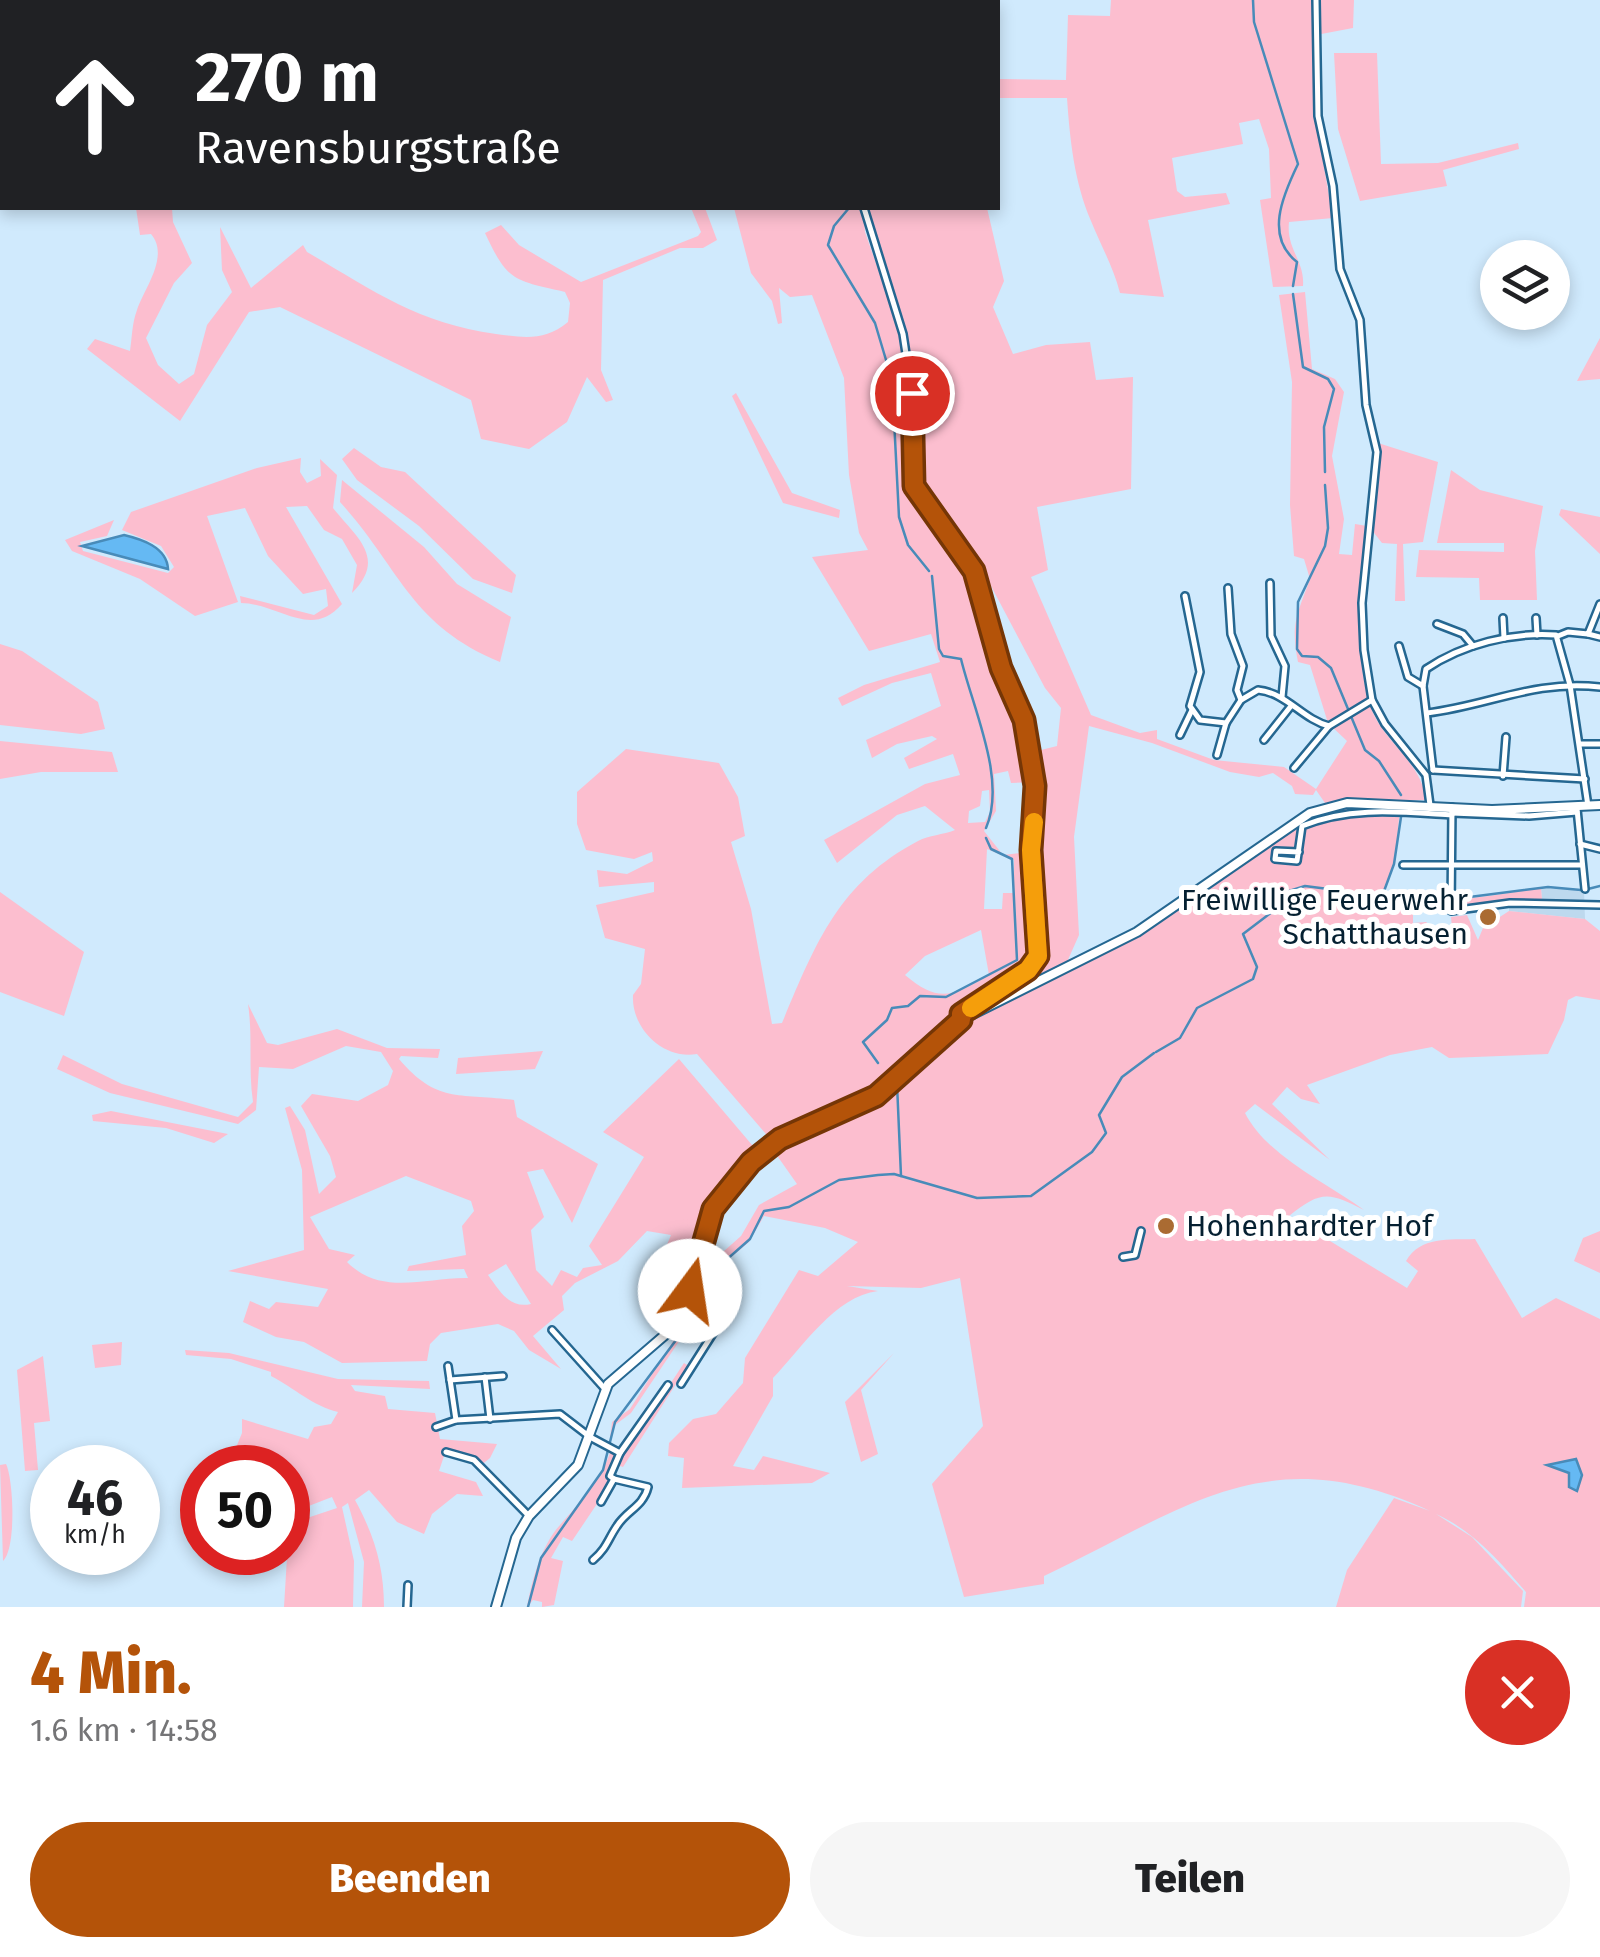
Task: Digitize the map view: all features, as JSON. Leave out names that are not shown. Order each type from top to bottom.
[{"type":"main road","points":[[496,1607],[510,1553],[529,1516],[578,1465],[605,1389],[692,1309],[713,1209],[734,1179],[780,1139],[876,1096],[961,1020],[1137,932],[1297,820],[1346,804],[1430,805],[1452,812],[1600,805]]},
{"type":"street","points":[[1316,0],[1318,116],[1333,186],[1340,268],[1360,320],[1367,416],[1377,452],[1362,604],[1372,700],[1385,724],[1430,773],[1585,779]]},
{"type":"street","points":[[865,210],[905,348],[912,389],[914,486],[972,566],[1004,676],[1024,720],[1032,763],[1038,956],[1028,970],[961,1014],[961,1020]]},
{"type":"street","points":[[1270,582],[1271,636],[1285,666],[1282,697]]},
{"type":"street","points":[[1228,588],[1232,634],[1243,666],[1237,690],[1240,700]]},
{"type":"street","points":[[1180,735],[1192,710],[1190,697],[1200,672],[1185,596]]},
{"type":"street","points":[[1588,634],[1599,604]]},
{"type":"street","points":[[1502,618],[1504,638]]},
{"type":"street","points":[[1536,618],[1536,635]]},
{"type":"street","points":[[1436,624],[1463,634],[1473,646]]},
{"type":"street","points":[[1430,805],[1423,686],[1426,669],[1473,646],[1504,638],[1558,636],[1568,632],[1600,637]]},
{"type":"street","points":[[1558,636],[1581,744],[1588,806]]},
{"type":"street","points":[[1399,646],[1408,677],[1423,686]]},
{"type":"street","points":[[1426,713],[1460,709],[1530,687],[1600,687]]},
{"type":"street","points":[[1217,755],[1226,723],[1240,700],[1258,690],[1282,697],[1314,722],[1328,726]]},
{"type":"street","points":[[1294,768],[1328,726],[1372,700]]},
{"type":"street","points":[[1264,740],[1291,706]]},
{"type":"street","points":[[1192,710],[1210,724],[1226,723]]},
{"type":"street","points":[[1503,776],[1506,737]]},
{"type":"street","points":[[1581,744],[1600,744]]},
{"type":"street","points":[[1577,809],[1585,888]]},
{"type":"street","points":[[1298,852],[1302,826],[1328,816],[1354,811],[1452,812],[1451,911],[1510,903],[1600,905]]},
{"type":"street","points":[[1580,844],[1600,849]]},
{"type":"street","points":[[1403,865],[1582,865]]},
{"type":"street","points":[[1124,1257],[1135,1254],[1141,1231]]},
{"type":"street","points":[[682,1384],[720,1324],[692,1309]]},
{"type":"street","points":[[552,1330],[605,1389]]},
{"type":"street","points":[[448,1366],[456,1420]]},
{"type":"street","points":[[485,1376],[490,1419]]},
{"type":"street","points":[[450,1380],[503,1376]]},
{"type":"street","points":[[593,1560],[608,1547],[616,1526],[642,1503],[648,1486],[610,1476],[616,1451],[668,1385]]},
{"type":"street","points":[[436,1426],[456,1420],[560,1414],[590,1438],[616,1451]]},
{"type":"street","points":[[446,1452],[474,1460],[529,1516]]},
{"type":"street","points":[[600,1502],[614,1479]]},
{"type":"street","points":[[408,1585],[408,1607]]},
{"type":"shaded area","points":[[1111,0],[1313,0],[1316,122],[1333,218],[1289,222],[1303,286],[1273,287],[1260,200],[1271,198],[1269,149],[1259,119],[1239,123],[1243,144],[1172,158],[1177,191],[1185,197],[1226,193],[1230,204],[1148,220],[1164,297],[1120,293],[1080,191],[1067,98],[1000,98],[1000,79],[1066,80],[1068,15],[1110,16]]},
{"type":"shaded area","points":[[1318,0],[1354,0],[1353,28],[1316,35]]},
{"type":"shaded area","points":[[1334,53],[1377,53],[1381,164],[1438,163],[1518,143],[1519,149],[1443,170],[1447,186],[1360,201],[1338,129]]},
{"type":"shaded area","points":[[136,210],[172,210],[173,222],[192,263],[174,283],[146,338],[158,365],[179,384],[194,374],[207,325],[232,292],[222,270],[220,227],[251,288],[303,245],[307,252],[354,280],[419,314],[468,329],[525,337],[543,335],[568,322],[570,303],[565,292],[514,276],[500,261],[485,233],[501,225],[519,245],[581,282],[698,236],[701,232],[692,210],[706,210],[717,240],[703,248],[680,248],[603,280],[601,370],[613,400],[606,402],[587,377],[567,422],[529,449],[481,439],[471,400],[280,307],[249,312],[180,421],[87,349],[95,339],[130,351],[135,315],[154,272],[158,252],[151,234],[140,235]]},
{"type":"shaded area","points":[[735,210],[863,210],[865,232],[901,335],[910,392],[912,486],[973,571],[1000,672],[1021,718],[1033,782],[1011,783],[1008,771],[994,774],[996,811],[984,831],[1003,855],[1029,852],[1038,946],[1043,945],[1033,752],[1057,746],[1061,708],[1045,688],[990,584],[917,491],[914,385],[906,340],[868,210],[987,210],[1004,281],[993,307],[1013,354],[1046,345],[1090,342],[1096,380],[1133,377],[1131,489],[1037,507],[1048,570],[1031,577],[1091,715],[1140,733],[1157,730],[1157,739],[1214,760],[1284,767],[1316,789],[1347,741],[1328,723],[1310,665],[1298,662],[1296,649],[1296,619],[1310,579],[1304,559],[1294,556],[1290,505],[1292,382],[1279,295],[1305,292],[1312,369],[1335,379],[1344,392],[1332,456],[1344,519],[1339,554],[1352,555],[1355,524],[1367,526],[1360,637],[1369,702],[1382,728],[1417,773],[1426,800],[1325,803],[1316,790],[1313,795],[1295,794],[1292,786],[1273,773],[1259,777],[1230,772],[1152,743],[1089,726],[1074,837],[1079,935],[1067,962],[1005,995],[1031,968],[1025,967],[958,1010],[955,1021],[877,1089],[772,1141],[697,1054],[672,1052],[643,1030],[633,995],[641,984],[645,949],[605,938],[596,905],[654,892],[654,882],[599,887],[597,870],[627,874],[653,861],[652,852],[634,859],[586,850],[577,824],[577,792],[626,749],[719,763],[738,797],[745,836],[731,842],[751,909],[772,1024],[782,1023],[818,942],[849,896],[868,876],[918,841],[955,830],[925,806],[897,815],[837,863],[824,840],[925,784],[960,775],[953,754],[909,769],[904,758],[937,739],[932,736],[897,744],[872,758],[866,740],[941,706],[931,673],[892,683],[842,706],[838,698],[864,685],[940,662],[931,634],[869,651],[812,557],[868,550],[859,533],[849,475],[844,378],[812,295],[790,297],[779,288],[782,323],[778,324],[772,301],[751,273]],"holes":[[[989,790],[990,812],[985,822],[968,823],[969,811],[980,806],[982,791]],[[987,849],[1014,860],[1014,893],[1003,893],[1002,909],[984,909]],[[981,930],[989,975],[946,994],[927,990],[905,975],[925,956]]]},
{"type":"shaded area","points":[[1600,338],[1600,379],[1577,381]]},
{"type":"shaded area","points":[[736,393],[792,493],[840,510],[839,518],[783,503],[732,396]]},
{"type":"shaded area","points":[[1378,443],[1438,462],[1423,542],[1403,544],[1405,601],[1395,601],[1397,544],[1382,543],[1371,529],[1380,463]]},
{"type":"shaded area","points":[[354,448],[381,467],[405,472],[516,575],[512,593],[473,579],[419,526],[357,480],[342,459]]},
{"type":"shaded area","points":[[301,458],[300,472],[307,483],[321,476],[320,459],[337,475],[333,508],[359,539],[368,559],[362,581],[352,593],[357,565],[342,539],[324,530],[307,506],[286,507],[342,604],[319,619],[307,620],[241,603],[240,596],[314,615],[328,606],[326,589],[303,594],[268,556],[245,508],[207,516],[238,602],[195,616],[140,579],[72,551],[65,540],[114,520],[107,536],[80,542],[83,551],[168,573],[174,567],[161,546],[122,530],[131,512],[257,468]]},
{"type":"shaded area","points":[[1451,470],[1480,490],[1543,506],[1535,551],[1537,600],[1480,600],[1479,578],[1416,577],[1419,550],[1504,552],[1504,543],[1437,543]]},
{"type":"shaded area","points":[[342,480],[424,547],[457,584],[511,617],[500,662],[445,631],[426,613],[340,502]]},
{"type":"shaded area","points":[[1561,509],[1600,517],[1600,554],[1559,515]]},
{"type":"shaded area","points":[[0,644],[22,651],[98,702],[105,729],[81,734],[0,725]]},
{"type":"shaded area","points":[[0,741],[112,752],[118,772],[41,772],[0,779]]},
{"type":"shaded area","points":[[1355,807],[1400,807],[1395,864],[1384,890],[1399,896],[1438,900],[1541,888],[1542,899],[1457,908],[1449,908],[1447,901],[1413,905],[1413,923],[1426,922],[1448,942],[1453,938],[1451,917],[1467,915],[1478,940],[1483,928],[1509,911],[1585,919],[1600,931],[1600,1000],[1576,996],[1568,1000],[1564,1020],[1548,1054],[1449,1058],[1432,1047],[1390,1055],[1307,1085],[1320,1104],[1301,1099],[1287,1087],[1272,1104],[1330,1160],[1255,1104],[1245,1113],[1282,1155],[1364,1210],[1325,1196],[1289,1216],[1407,1288],[1418,1271],[1406,1261],[1419,1247],[1436,1241],[1475,1239],[1522,1318],[1556,1298],[1600,1319],[1600,1607],[1524,1607],[1526,1592],[1496,1558],[1474,1538],[1462,1529],[1436,1514],[1472,1537],[1523,1591],[1521,1607],[1336,1607],[1347,1570],[1394,1498],[1430,1511],[1372,1489],[1321,1480],[1274,1481],[1230,1490],[1186,1506],[1044,1576],[1044,1584],[964,1597],[932,1484],[983,1426],[960,1278],[921,1288],[847,1286],[878,1291],[848,1302],[834,1313],[773,1378],[773,1396],[733,1466],[754,1470],[763,1456],[830,1473],[812,1483],[682,1488],[684,1458],[668,1456],[669,1443],[693,1419],[716,1414],[743,1383],[745,1358],[799,1270],[818,1276],[858,1242],[825,1228],[764,1216],[749,1242],[709,1276],[697,1310],[689,1306],[697,1275],[741,1236],[759,1205],[797,1184],[771,1147],[895,1087],[962,1022],[1186,906],[1286,832],[1330,812]]},
{"type":"shaded area","points":[[1541,888],[1584,890],[1585,919],[1509,911],[1509,902],[1542,899]]},
{"type":"shaded area","points":[[0,892],[84,952],[64,1016],[0,992]]},
{"type":"shaded area","points":[[248,1004],[267,1043],[278,1045],[337,1029],[387,1048],[440,1049],[438,1058],[399,1059],[438,1090],[514,1100],[517,1117],[598,1164],[572,1223],[543,1169],[527,1172],[544,1217],[531,1230],[536,1270],[552,1286],[561,1270],[577,1277],[583,1268],[602,1265],[589,1246],[644,1157],[603,1132],[679,1059],[758,1152],[714,1205],[700,1240],[683,1305],[662,1295],[644,1305],[655,1296],[654,1276],[671,1235],[647,1231],[618,1261],[575,1283],[562,1296],[564,1310],[533,1336],[561,1369],[529,1350],[514,1331],[498,1324],[441,1333],[430,1344],[427,1361],[342,1363],[304,1342],[276,1337],[243,1322],[250,1301],[269,1309],[276,1302],[318,1307],[328,1289],[228,1271],[304,1250],[302,1170],[285,1108],[290,1106],[305,1130],[319,1194],[336,1177],[330,1156],[301,1106],[312,1094],[358,1101],[388,1085],[393,1071],[381,1052],[346,1046],[293,1069],[259,1067],[256,1110],[238,1124],[110,1093],[57,1069],[63,1055],[122,1084],[238,1117],[253,1102]],"holes":[[[406,1176],[471,1201],[474,1211],[462,1226],[466,1255],[409,1266],[407,1271],[464,1269],[468,1278],[405,1283],[375,1279],[347,1262],[355,1255],[329,1249],[310,1217]],[[506,1264],[531,1304],[511,1301],[488,1275]]]},
{"type":"shaded area","points":[[543,1051],[535,1069],[456,1074],[458,1058]]},
{"type":"shaded area","points":[[111,1111],[228,1134],[214,1143],[166,1128],[93,1121],[92,1115]]},
{"type":"shaded area","points":[[1600,1231],[1600,1273],[1574,1261],[1583,1238]]},
{"type":"shaded area","points":[[691,1313],[696,1316],[631,1413],[615,1425],[609,1447],[612,1422],[630,1409]]},
{"type":"shaded area","points":[[713,1326],[623,1467],[617,1465],[684,1363],[687,1365]]},
{"type":"shaded area","points":[[122,1342],[121,1365],[95,1368],[92,1345]]},
{"type":"shaded area","points":[[185,1350],[229,1353],[338,1379],[429,1381],[430,1389],[351,1385],[355,1391],[385,1396],[388,1409],[435,1413],[440,1439],[497,1444],[490,1458],[479,1467],[445,1453],[439,1471],[476,1482],[483,1496],[457,1494],[432,1514],[424,1534],[397,1522],[369,1490],[355,1500],[377,1551],[384,1607],[362,1607],[364,1562],[348,1503],[342,1507],[354,1561],[353,1607],[284,1607],[286,1575],[310,1575],[310,1517],[337,1508],[332,1497],[310,1506],[310,1445],[237,1445],[242,1419],[308,1439],[314,1427],[331,1424],[338,1412],[312,1401],[271,1376],[271,1372],[231,1359],[186,1355]]},
{"type":"shaded area","points":[[894,1353],[861,1390],[878,1454],[861,1462],[845,1402]]},
{"type":"shaded area","points":[[43,1356],[50,1421],[34,1423],[36,1445],[30,1445],[30,1471],[25,1471],[17,1370]]},
{"type":"shaded area","points":[[610,1453],[616,1454],[611,1483],[572,1541],[563,1537],[551,1558],[563,1561],[554,1605],[542,1607],[542,1602],[533,1600],[527,1607],[535,1575],[553,1533],[595,1483]]},
{"type":"shaded area","points":[[6,1464],[12,1528],[3,1561],[0,1465]]},
{"type":"water","points":[[124,535],[158,550],[168,569],[82,546]]},
{"type":"water","points":[[1576,1459],[1582,1475],[1577,1491],[1569,1487],[1569,1473],[1547,1465]]},
{"type":"waterway","points":[[1253,0],[1254,22],[1298,164],[1282,203],[1279,229],[1281,241],[1297,262],[1293,286]]},
{"type":"waterway","points":[[847,210],[834,226],[828,245],[875,323],[892,380],[899,517],[908,545],[929,571]]},
{"type":"waterway","points":[[1293,294],[1303,367],[1328,379],[1334,389],[1324,427],[1325,472]]},
{"type":"waterway","points":[[1325,485],[1325,546],[1298,602],[1297,649],[1302,656],[1318,657],[1331,668],[1365,750],[1379,761],[1401,795]]},
{"type":"waterway","points":[[932,576],[939,649],[943,656],[961,659],[986,744],[993,788],[986,828]]},
{"type":"waterway","points":[[1380,902],[1394,864],[1401,817]]},
{"type":"waterway","points":[[878,1063],[863,1042],[887,1020],[892,1008],[908,1006],[920,996],[946,997],[1017,960],[1012,859],[991,849],[986,838]]},
{"type":"waterway","points":[[1156,1052],[1180,1038],[1197,1008],[1253,979],[1257,967],[1243,934],[1272,912],[1286,892],[1305,886],[1359,893],[1390,905],[1445,901]]},
{"type":"waterway","points":[[1588,889],[1600,886]]},
{"type":"waterway","points":[[1454,899],[1548,887],[1581,890]]},
{"type":"waterway","points":[[528,1607],[541,1558],[603,1470],[615,1422],[691,1320],[708,1276],[750,1239],[764,1211],[789,1207],[839,1180],[894,1174],[977,1198],[1031,1196],[1092,1152],[1106,1133],[1099,1115],[1122,1077],[1154,1053]]},
{"type":"waterway","points":[[897,1084],[901,1176]]},
{"type":"slow traffic","points":[[971,1008],[1028,970],[1038,956],[1040,936],[1031,850],[1034,822]]},
{"type":"place","name":"Freiwillige Feuerwehr Schatthausen","points":[[1488,917]]},
{"type":"place","name":"Hohenhardter Hof","points":[[1166,1226]]},
{"type":"route","points":[[690,1291],[713,1209],[751,1162],[780,1139],[876,1096],[961,1020],[961,1014],[1028,970],[1038,952],[1040,936],[1031,850],[1035,790],[1025,724],[1001,668],[972,566],[914,486],[910,460],[912,393]]}]
